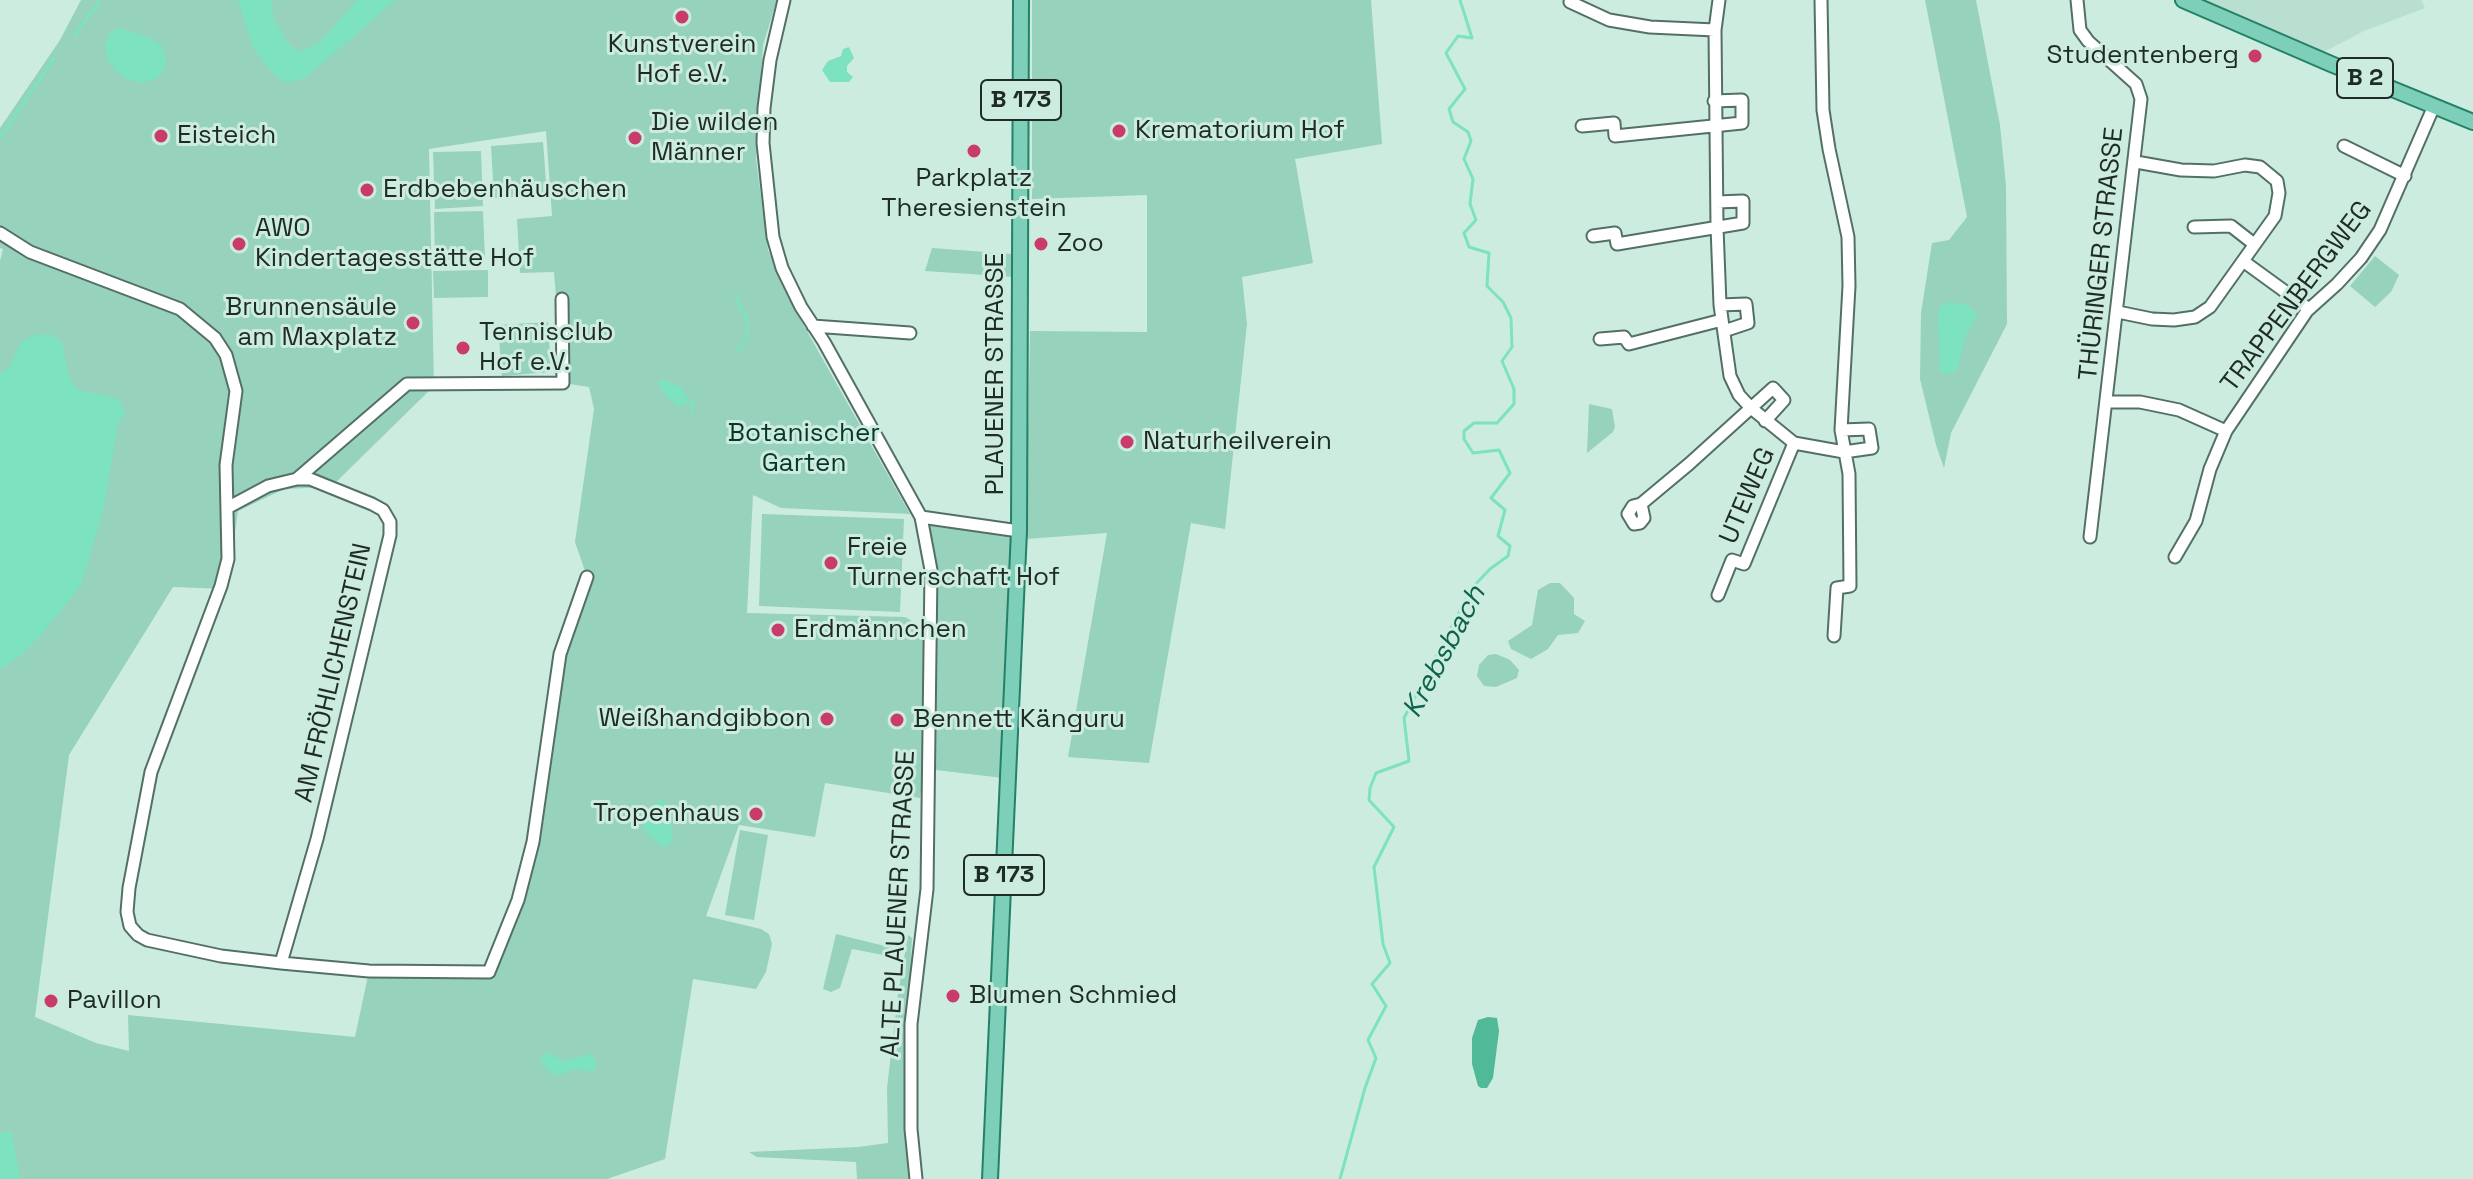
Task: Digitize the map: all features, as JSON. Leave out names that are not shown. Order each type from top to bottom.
[{"type":"main road","name":"PLAUENER STRASSE","points":[[990,1179],[1019,531],[1021,0]]},
{"type":"main road","name":"B 2","points":[[2183,0],[2473,122]]},
{"type":"street","name":"ALTE PLAUENER STRASSE","points":[[784,0],[770,60],[764,108],[764,157],[773,237],[782,268],[921,517],[931,570],[927,889],[911,1024],[911,1129],[916,1179]]},
{"type":"street","points":[[1719,0],[1715,30],[1714,101],[1717,227],[1720,305],[1730,376],[1739,395],[1751,408],[1794,443],[1844,452],[1872,448],[1869,429],[1841,430]]},
{"type":"street","points":[[1821,0],[1823,110],[1848,237],[1849,286],[1841,430],[1849,474],[1850,586],[1837,588],[1834,636]]},
{"type":"street","name":"THÜRINGER STRASSE","points":[[2077,0],[2080,30],[2136,84],[2141,99],[2090,537]]},
{"type":"street","points":[[1570,2],[1609,20],[1650,27],[1715,30]]},
{"type":"street","points":[[1582,126],[1614,123],[1615,136],[1742,123],[1742,100],[1714,101]]},
{"type":"street","name":"TRAPPENBERGWEG","points":[[2175,557],[2196,521],[2210,469],[2226,431],[2309,309],[2361,258],[2380,230],[2434,106]]},
{"type":"street","points":[[2344,146],[2405,176]]},
{"type":"street","points":[[2118,312],[2174,320],[2195,317],[2210,307],[2275,216],[2279,193],[2277,181],[2260,167],[2245,165],[2214,171],[2181,170],[2136,162]]},
{"type":"street","points":[[1593,236],[1615,233],[1617,244],[1743,223],[1743,201],[1717,202]]},
{"type":"street","points":[[2194,227],[2231,226],[2254,244]]},
{"type":"street","points":[[0,233],[30,252],[180,309],[215,338],[226,355],[236,391],[226,465],[228,559],[221,586],[151,772],[127,912],[130,926],[138,935],[147,940],[221,956],[281,963],[369,971],[489,972],[518,900],[533,842],[560,654],[587,577]]},
{"type":"street","points":[[2243,261],[2309,309]]},
{"type":"street","points":[[227,508],[268,486],[297,479],[407,384],[563,383],[562,299]]},
{"type":"street","points":[[1600,339],[1624,337],[1629,344],[1748,323],[1746,304],[1720,305]]},
{"type":"street","points":[[813,326],[910,333]]},
{"type":"street","points":[[1641,504],[1773,388],[1784,400],[1765,421]]},
{"type":"street","points":[[2108,402],[2140,402],[2179,410],[2226,431]]},
{"type":"street","name":"UTEWEG","points":[[1718,595],[1732,560],[1744,564],[1794,443]]},
{"type":"street","name":"AM FRÖHLICHENSTEIN","points":[[281,963],[317,839],[390,535],[390,522],[383,510],[310,479],[297,479]]},
{"type":"street","points":[[921,517],[1019,531]]},
{"type":"shaded area","points":[[238,0],[271,0],[274,19],[288,43],[300,52],[322,40],[357,0],[396,0],[305,78],[285,83],[253,48]]},
{"type":"shaded area","points":[[2204,0],[2421,0],[2425,8],[2364,31],[2324,52]]},
{"type":"shaded area","name":"Eisteich","points":[[119,28],[152,39],[162,46],[167,62],[156,79],[140,83],[129,80],[109,62],[105,42],[111,32]]},
{"type":"shaded area","points":[[849,47],[854,58],[847,66],[847,72],[853,77],[849,82],[830,82],[822,70],[828,61],[841,56],[843,49]]},
{"type":"shaded area","points":[[1948,302],[1968,305],[1978,314],[1966,335],[1957,370],[1949,375],[1940,371],[1938,313],[1941,306]]},
{"type":"shaded area","points":[[50,334],[63,344],[68,375],[77,390],[113,397],[121,402],[125,413],[118,424],[103,512],[81,585],[42,634],[20,656],[0,669],[0,373],[8,368],[22,341],[34,335]]},
{"type":"shaded area","points":[[661,379],[681,387],[690,402],[680,407],[666,397],[658,383]]},
{"type":"shaded area","points":[[660,800],[667,807],[673,836],[672,842],[664,848],[647,834],[640,822]]},
{"type":"shaded area","points":[[1497,1018],[1499,1031],[1493,1078],[1487,1088],[1481,1088],[1472,1064],[1472,1038],[1478,1020]]},
{"type":"shaded area","points":[[546,1052],[563,1061],[590,1054],[595,1058],[596,1067],[594,1071],[572,1070],[558,1076],[544,1067],[540,1059]]},
{"type":"shaded area","points":[[12,1132],[20,1179],[0,1179],[0,1133]]},
{"type":"green space","name":"Botanischer Garten","points":[[81,0],[777,0],[763,45],[756,159],[768,250],[795,310],[910,514],[781,508],[753,495],[747,613],[905,617],[926,629],[925,759],[920,798],[825,783],[815,837],[739,825],[706,916],[761,929],[769,934],[772,944],[766,972],[756,989],[693,979],[665,1159],[607,1179],[0,1179],[0,261],[3,249],[0,248],[0,128],[60,40]],"holes":[[[546,131],[552,216],[517,219],[520,273],[554,272],[563,383],[589,387],[594,409],[575,542],[587,577],[560,654],[518,900],[489,972],[369,971],[355,1037],[128,1015],[129,1051],[96,1043],[35,1017],[69,755],[173,587],[227,589],[238,511],[284,489],[331,487],[434,386],[429,149]]]},
{"type":"green space","points":[[1032,0],[1371,0],[1382,144],[1295,159],[1313,263],[1242,277],[1247,324],[1225,529],[1191,523],[1149,763],[1068,757],[1107,533],[1026,539],[1030,331],[1147,332],[1147,195],[1032,199]]},
{"type":"green space","points":[[1925,0],[1976,0],[2000,125],[2006,186],[2007,324],[1951,433],[1944,468],[1920,379],[1921,313],[1932,243],[1949,240],[1967,217]]},
{"type":"green space","points":[[543,142],[547,195],[494,198],[491,146]]},
{"type":"green space","points":[[481,151],[483,206],[435,209],[433,152]]},
{"type":"green space","points":[[483,211],[485,258],[435,260],[434,212]]},
{"type":"green space","points":[[932,248],[1012,254],[1015,277],[925,271]]},
{"type":"green space","points":[[2375,256],[2399,275],[2391,292],[2375,307],[2350,286]]},
{"type":"green space","points":[[488,270],[488,297],[434,298],[433,271]]},
{"type":"green space","points":[[548,322],[551,372],[502,376],[498,325]]},
{"type":"green space","points":[[1589,404],[1612,409],[1615,427],[1587,453]]},
{"type":"green space","name":"Freie Turnerschaft Hof","points":[[762,514],[904,519],[900,612],[759,606]]},
{"type":"green space","points":[[930,522],[1014,533],[1003,778],[936,770]]},
{"type":"green space","points":[[1550,583],[1560,583],[1574,598],[1574,614],[1585,621],[1578,633],[1558,635],[1548,649],[1531,659],[1511,649],[1508,641],[1532,625],[1538,590]]},
{"type":"green space","points":[[1496,654],[1510,660],[1519,670],[1517,678],[1496,687],[1484,686],[1477,676],[1479,665],[1488,655]]},
{"type":"green space","points":[[740,830],[768,835],[754,920],[725,915]]},
{"type":"green space","points":[[836,934],[897,949],[894,957],[852,949],[840,988],[831,992],[823,989]]},
{"type":"green space","points":[[908,935],[912,938],[905,1075],[911,1179],[857,1179],[856,1162],[757,1157],[749,1152],[888,1143],[887,1088]]},
{"type":"waterway","points":[[74,36],[100,0]]},
{"type":"waterway","name":"Krebsbach","points":[[1340,1179],[1376,1058],[1368,1040],[1386,1006],[1372,984],[1390,963],[1383,944],[1374,867],[1394,827],[1369,800],[1370,788],[1376,773],[1409,761],[1404,718],[1472,588],[1508,556],[1510,546],[1498,536],[1505,510],[1491,498],[1510,473],[1499,450],[1473,453],[1464,439],[1464,431],[1474,423],[1497,423],[1514,404],[1514,389],[1502,361],[1512,347],[1511,318],[1503,302],[1487,286],[1489,253],[1469,247],[1464,233],[1476,220],[1470,204],[1473,179],[1464,159],[1471,141],[1468,132],[1453,122],[1449,109],[1465,89],[1446,53],[1458,36],[1472,38],[1460,0]]},
{"type":"waterway","points":[[0,138],[54,58]]},
{"type":"waterway","points":[[736,298],[747,321],[747,339]]},
{"type":"waterway","points":[[738,350],[744,342]]},
{"type":"waterway","points":[[692,412],[693,400]]},
{"type":"place","name":"Kunstverein Hof e.V.","points":[[682,17]]},
{"type":"place","name":"Studentenberg","points":[[2255,56]]},
{"type":"place","name":"Krematorium Hof","points":[[1119,131]]},
{"type":"place","name":"Eisteich","points":[[161,136]]},
{"type":"place","name":"Die wilden Männer","points":[[635,138]]},
{"type":"place","name":"Parkplatz Theresienstein","points":[[974,151]]},
{"type":"place","name":"Erdbebenhäuschen","points":[[367,190]]},
{"type":"place","name":"AWO Kindertagesstätte Hof","points":[[239,244]]},
{"type":"place","name":"Zoo","points":[[1041,244]]},
{"type":"place","name":"Brunnensäule am Maxplatz","points":[[413,323]]},
{"type":"place","name":"Tennisclub Hof e.V.","points":[[463,348]]},
{"type":"place","name":"Naturheilverein","points":[[1127,442]]},
{"type":"place","name":"Freie Turnerschaft Hof","points":[[831,563]]},
{"type":"place","name":"Erdmännchen","points":[[778,630]]},
{"type":"place","name":"Weißhandgibbon","points":[[827,719]]},
{"type":"place","name":"Bennett Känguru","points":[[897,720]]},
{"type":"place","name":"Tropenhaus","points":[[756,814]]},
{"type":"place","name":"Blumen Schmied","points":[[953,996]]},
{"type":"place","name":"Pavillon","points":[[51,1001]]}]
